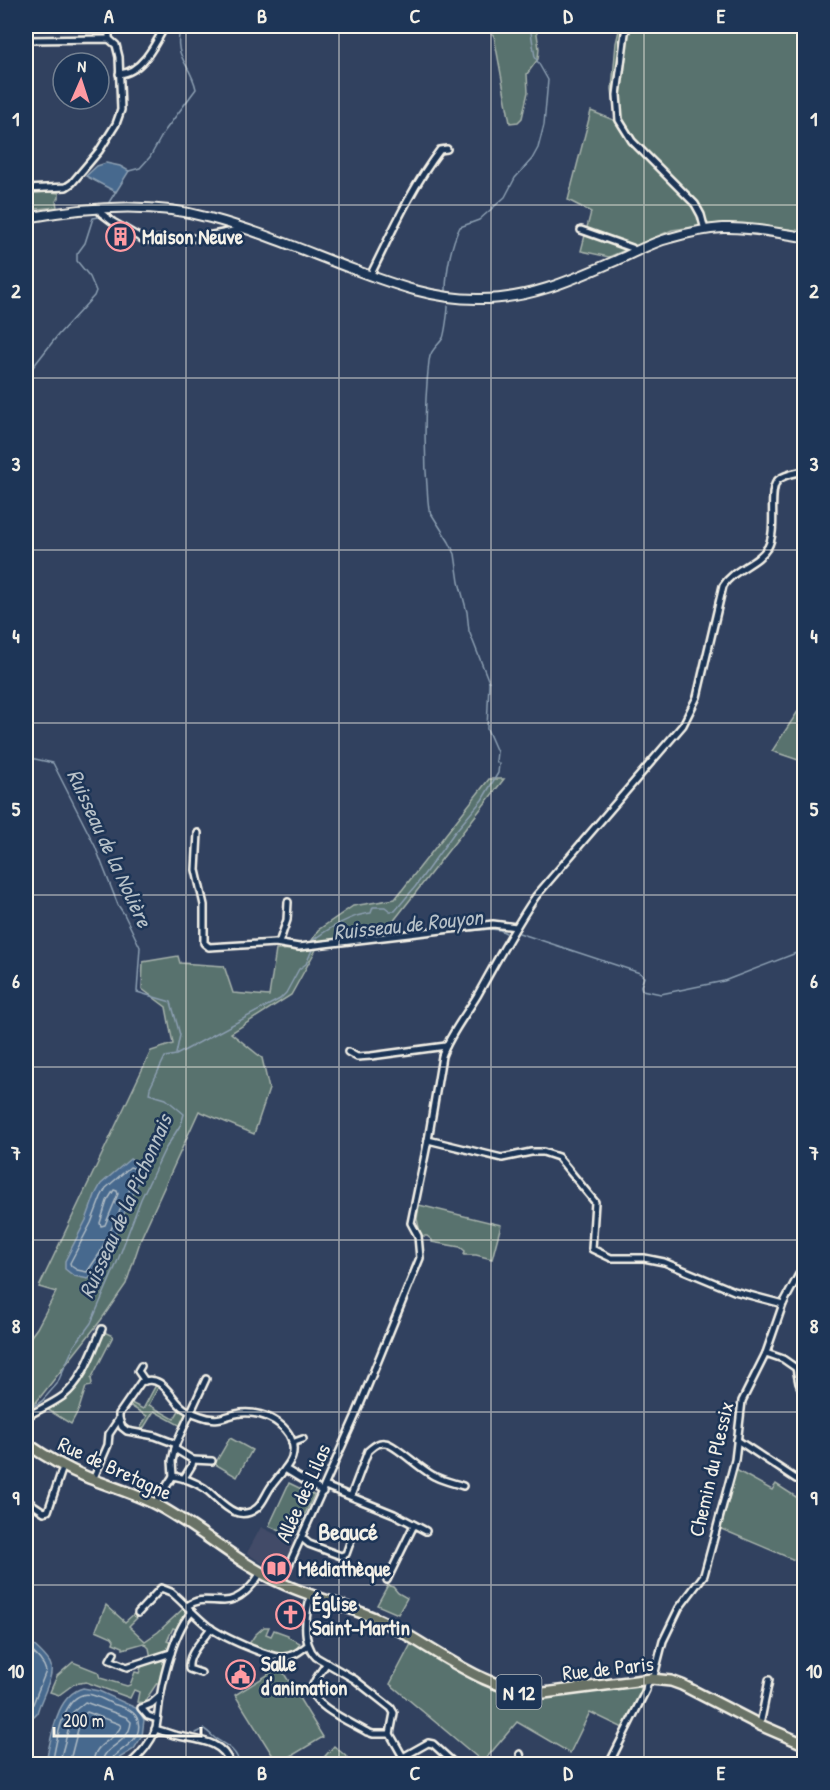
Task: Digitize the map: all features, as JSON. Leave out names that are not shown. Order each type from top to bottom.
[{"type":"main road","name":"Rue de Bretagne","points":[[26,1443],[63,1467],[155,1504],[281,1583]]},
{"type":"main road","name":"Rue de Paris","points":[[281,1583],[387,1624],[491,1682],[519,1692],[544,1693],[651,1679],[671,1681],[682,1684],[760,1725]]},
{"type":"main road","name":"N 12","points":[[760,1725],[804,1744]]},
{"type":"street","points":[[109,26],[109,39]]},
{"type":"street","points":[[119,74],[127,74],[150,54],[165,26]]},
{"type":"street","points":[[628,26],[624,33],[616,95],[619,120],[632,141],[694,204],[701,215],[705,230]]},
{"type":"street","points":[[26,189],[66,187],[99,151],[120,117],[116,45],[109,39],[26,39],[27,92]]},
{"type":"street","points":[[370,276],[424,174],[440,150],[447,149]]},
{"type":"street","points":[[26,218],[100,208],[165,209],[208,217],[240,227],[400,287],[431,295],[463,299],[504,298],[554,287],[667,239],[705,230],[742,229],[804,237]]},
{"type":"street","points":[[100,208],[101,213],[113,222],[144,240],[218,235],[239,231],[240,227]]},
{"type":"street","points":[[581,230],[632,248],[635,252]]},
{"type":"street","name":"Allée des Lilas","points":[[281,1583],[355,1417],[420,1258],[418,1236],[411,1223],[442,1056],[446,1046],[516,927],[543,887],[683,724],[697,696],[723,586],[730,576],[763,553],[770,543],[774,519],[773,493],[777,481],[785,476],[804,471]]},
{"type":"street","points":[[198,833],[196,870],[203,899],[205,945],[209,947],[279,943],[299,947],[493,924],[516,927]]},
{"type":"street","points":[[279,943],[287,920],[288,902]]},
{"type":"street","points":[[348,1052],[357,1057],[446,1046]]},
{"type":"street","points":[[428,1140],[502,1158],[531,1152],[543,1152],[558,1157],[595,1202],[592,1249],[611,1258],[644,1258],[664,1262],[734,1291],[783,1304]]},
{"type":"street","name":"Chemin du Plessix","points":[[609,1764],[647,1684],[654,1676],[663,1641],[679,1608],[704,1575],[735,1460],[742,1401],[766,1353],[783,1304],[804,1265]]},
{"type":"street","points":[[26,1417],[61,1397],[74,1385],[84,1370],[102,1329]]},
{"type":"street","points":[[766,1353],[783,1359],[796,1368],[804,1396]]},
{"type":"street","points":[[141,1366],[138,1371],[145,1381]]},
{"type":"street","points":[[155,1504],[173,1476],[172,1461],[175,1446],[206,1379]]},
{"type":"street","points":[[173,1476],[184,1478],[201,1486],[212,1493],[225,1508],[244,1513],[255,1509],[260,1504],[272,1484],[285,1469],[292,1456],[292,1443],[284,1427],[272,1419],[242,1412],[213,1420],[181,1407],[164,1386],[157,1382],[145,1381],[137,1385],[119,1414],[122,1427],[127,1431],[155,1436],[175,1446],[193,1460],[212,1461]]},
{"type":"street","points":[[93,1480],[108,1445],[110,1434],[119,1419]]},
{"type":"street","points":[[292,1443],[303,1439]]},
{"type":"street","points":[[737,1440],[795,1479]]},
{"type":"street","points":[[351,1496],[368,1451],[380,1443],[387,1443],[436,1478],[463,1486]]},
{"type":"street","points":[[184,1478],[193,1460]]},
{"type":"street","points":[[26,1500],[44,1512],[48,1511],[63,1467]]},
{"type":"street","points":[[285,1469],[324,1489],[351,1496],[394,1514],[426,1532]]},
{"type":"street","points":[[387,1580],[414,1525]]},
{"type":"street","points":[[302,1538],[309,1544],[341,1556],[346,1554],[351,1540]]},
{"type":"street","points":[[187,1606],[200,1599],[226,1601],[233,1599],[255,1584],[261,1572]]},
{"type":"street","points":[[138,1613],[161,1588],[171,1592],[211,1628],[257,1651],[276,1657],[285,1657],[308,1645]]},
{"type":"street","points":[[312,1594],[306,1618],[308,1645],[316,1657],[354,1679],[391,1708],[394,1713],[390,1734],[407,1764]]},
{"type":"street","points":[[130,1764],[142,1752],[155,1729],[160,1696],[171,1653],[185,1619],[192,1612]]},
{"type":"street","points":[[201,1673],[189,1669],[188,1664],[192,1654],[211,1628]]},
{"type":"street","points":[[114,1653],[110,1660],[127,1667],[171,1653]]},
{"type":"street","points":[[327,1663],[315,1680],[312,1695],[322,1706],[367,1732],[390,1734]]},
{"type":"street","points":[[760,1725],[770,1680]]},
{"type":"street","points":[[157,1719],[148,1716],[141,1708],[160,1696]]},
{"type":"street","points":[[155,1729],[176,1736],[196,1738],[215,1746],[224,1752],[230,1764]]},
{"type":"street","points":[[403,1757],[428,1743],[433,1744],[455,1764]]},
{"type":"street","points":[[520,1754],[523,1764]]},
{"type":"shaded area","points":[[261,1527],[295,1544],[284,1570],[275,1564],[272,1570],[247,1553]]},
{"type":"green space","points":[[478,26],[536,26],[538,59],[527,74],[528,92],[522,118],[518,122],[510,123],[494,36],[488,29],[478,28]]},
{"type":"green space","points":[[620,26],[766,26],[779,30],[804,29],[804,233],[721,223],[672,230],[609,257],[581,251],[591,212],[568,200],[591,111],[616,121],[612,89],[616,43]]},
{"type":"green space","points":[[42,191],[59,193],[56,201],[57,207],[26,210],[26,193]]},
{"type":"green space","points":[[804,702],[804,762],[772,751]]},
{"type":"green space","points":[[489,779],[504,779],[392,923],[317,948],[291,995],[231,1033],[262,1058],[269,1089],[254,1134],[199,1111],[142,1236],[126,1284],[101,1320],[30,1410],[26,1408],[26,1343],[37,1328],[56,1292],[39,1287],[151,1051],[173,1044],[166,1007],[142,989],[143,962],[178,956],[180,963],[224,966],[233,993],[269,996],[276,950],[307,949],[318,930],[353,906],[395,899]]},
{"type":"green space","points":[[419,1205],[501,1225],[492,1259],[464,1255],[465,1251],[460,1247],[432,1242],[427,1236],[421,1236],[417,1219]]},
{"type":"green space","points":[[104,1332],[113,1336],[91,1379],[91,1386],[86,1387],[71,1424],[45,1408],[62,1399],[90,1362]]},
{"type":"green space","points":[[156,1385],[159,1386],[149,1405],[174,1419],[181,1407],[186,1414],[181,1426],[154,1411],[143,1429],[140,1429],[147,1416],[129,1405],[131,1403],[143,1409]]},
{"type":"green space","points":[[230,1438],[252,1450],[237,1477],[215,1464]]},
{"type":"green space","points":[[736,1470],[772,1490],[776,1484],[804,1502],[804,1564],[719,1528]]},
{"type":"green space","points":[[289,1483],[314,1495],[294,1537],[269,1526]]},
{"type":"green space","points":[[388,1585],[407,1598],[398,1614],[377,1605]]},
{"type":"green space","points":[[106,1605],[125,1622],[136,1612],[139,1616],[129,1626],[145,1641],[185,1607],[185,1614],[178,1630],[173,1628],[167,1641],[172,1643],[168,1649],[151,1658],[149,1648],[144,1643],[123,1649],[113,1643],[112,1637],[96,1630]]},
{"type":"green space","points":[[264,1627],[269,1627],[266,1634],[271,1636],[274,1630],[300,1643],[291,1653],[284,1654],[270,1652],[249,1644]]},
{"type":"green space","points":[[411,1644],[485,1683],[547,1697],[636,1685],[641,1688],[641,1693],[623,1728],[590,1712],[570,1753],[517,1722],[483,1762],[390,1684]]},
{"type":"green space","points":[[162,1660],[165,1665],[161,1685],[157,1683],[145,1701],[147,1703],[137,1702],[139,1692],[134,1690],[130,1698],[86,1682],[74,1684],[59,1695],[50,1692],[57,1676],[73,1662],[98,1672],[100,1678],[127,1686],[130,1685],[135,1672],[139,1673],[142,1665]]},
{"type":"green space","points":[[280,1667],[323,1737],[278,1764],[235,1695]]},
{"type":"green space","points":[[334,1746],[355,1764],[318,1764]]},
{"type":"water","points":[[106,163],[129,171],[116,192],[86,176],[97,166]]},
{"type":"water","points":[[130,1159],[141,1165],[143,1171],[105,1256],[88,1279],[74,1276],[65,1269],[65,1261],[86,1220],[95,1195],[101,1184]]},
{"type":"water","points":[[26,1638],[50,1663],[51,1674],[37,1713],[26,1717]]},
{"type":"water","points":[[83,1688],[99,1691],[138,1709],[144,1720],[142,1736],[134,1749],[110,1764],[45,1764],[60,1709],[73,1693]]},
{"type":"waterway","points":[[129,171],[140,168],[150,157],[164,132],[196,89],[180,53],[181,26]]},
{"type":"waterway","name":"Ruisseau de la Pichonnais","points":[[446,291],[450,258],[460,227],[479,220],[505,197],[515,178],[532,159],[538,148],[544,125],[548,80],[535,57],[530,26]]},
{"type":"waterway","points":[[108,204],[116,191]]},
{"type":"waterway","points":[[26,376],[58,335],[94,296],[96,291],[90,277],[77,261],[77,254],[85,243],[93,218],[99,217]]},
{"type":"waterway","name":"Ruisseau de la Pichonnais","points":[[311,942],[340,923],[371,913],[373,907],[385,907],[390,911],[395,911],[482,800],[498,773],[497,752],[487,729],[489,682],[469,631],[455,554],[429,510],[428,501],[425,431],[429,361],[443,338],[448,306]]},
{"type":"waterway","name":"Ruisseau de la Nolière","points":[[26,757],[53,763],[95,846],[118,905],[140,947],[137,992],[171,1002],[180,1035],[176,1054]]},
{"type":"waterway","name":"Ruisseau de Rouyon","points":[[353,943],[490,929],[506,933]]},
{"type":"waterway","name":"Ruisseau de Rouyon","points":[[519,933],[640,973],[644,977],[642,990],[661,994],[724,981],[804,950]]},
{"type":"waterway","name":"Ruisseau de la Pichonnais","points":[[26,1411],[42,1401],[57,1384],[74,1346],[91,1323],[141,1199],[164,1151],[181,1124],[184,1114],[166,1099],[149,1094],[165,1057],[176,1055],[280,999],[286,993],[299,969],[306,964],[312,950],[342,945]]},
{"type":"waterway","points":[[196,1733],[206,1730],[234,1752],[239,1764]]},
{"type":"place","name":"Maison Neuve","points":[[121,236]]},
{"type":"place","name":"Médiathèque","points":[[277,1568]]},
{"type":"place","name":"Église Saint-Martin","points":[[291,1615]]},
{"type":"place","name":"Salle d'animation","points":[[240,1675]]},
{"type":"district","name":"Beaucé","points":[[348,1531]]}]
